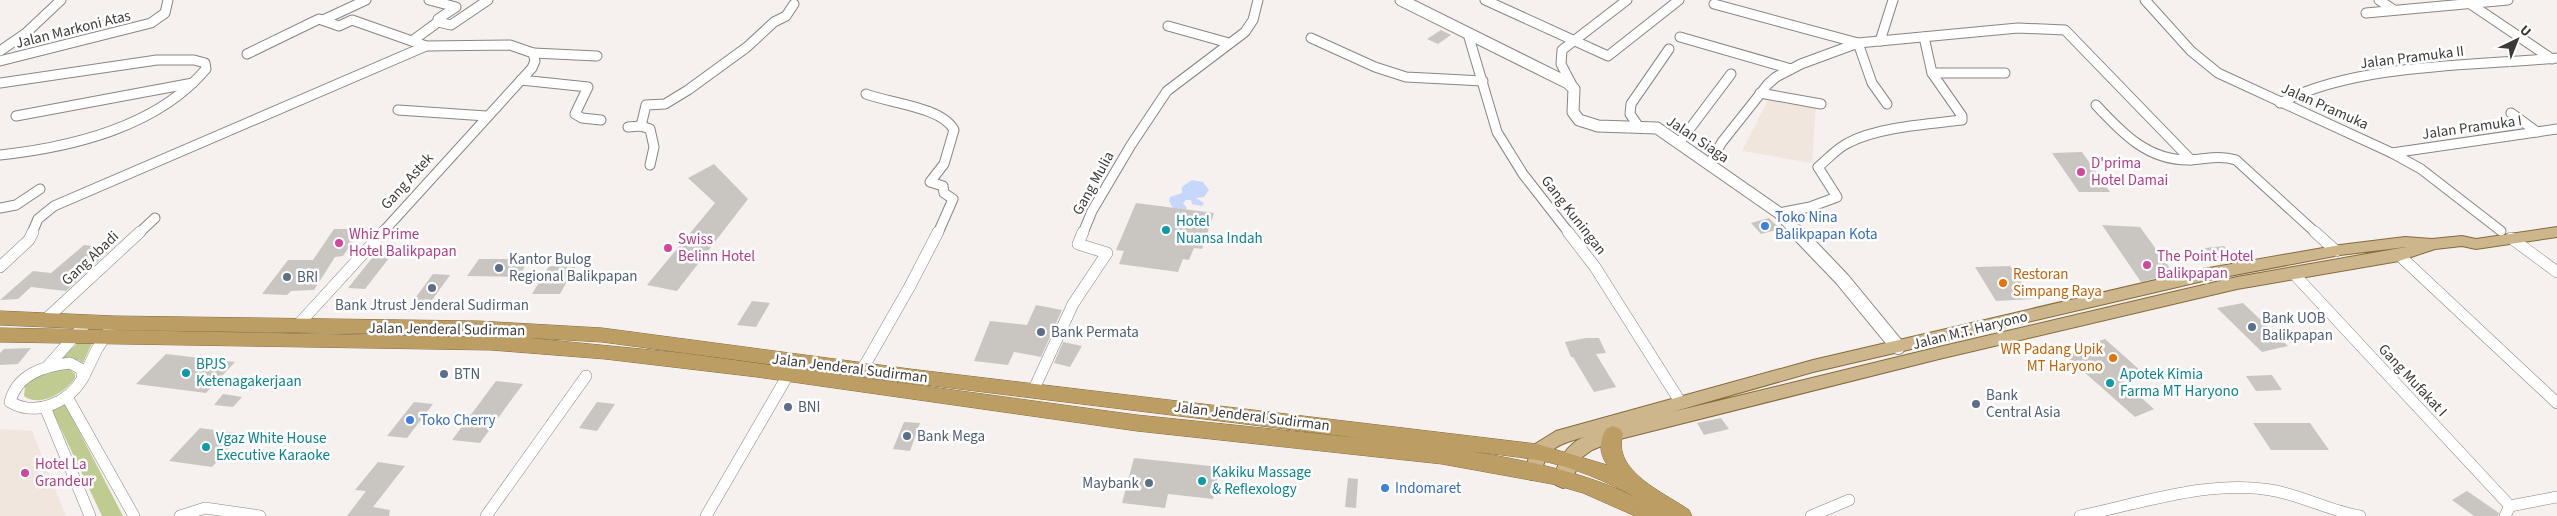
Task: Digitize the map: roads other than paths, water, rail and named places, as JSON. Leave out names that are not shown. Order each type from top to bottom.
[{"type":"highway","name":"Jalan Jenderal Sudirman","points":[[0,318],[87,322],[109,330],[646,348],[862,370],[1537,452],[1600,470],[1636,486],[1682,516]]},
{"type":"highway","name":"Jalan Jenderal Sudirman","points":[[0,335],[74,337],[109,330],[297,326],[498,329],[602,335],[646,348],[788,375],[1134,423],[1429,454],[1532,472],[1563,480],[1601,491],[1654,516]]},
{"type":"highway","points":[[1613,434],[1610,441],[1611,455],[1618,467],[1636,486]]},
{"type":"main road","name":"Jalan M.T. Haryono","points":[[1537,452],[1551,441],[1564,436],[1812,366],[2125,295],[2203,275],[2336,251],[2405,242],[2432,244],[2462,241],[2476,244],[2506,234],[2557,222]]},
{"type":"main road","name":"Jalan M.T. Haryono","points":[[2506,234],[2557,232]]},
{"type":"main road","name":"Jalan M.T. Haryono","points":[[1568,460],[1581,446],[1613,434],[1997,339],[2237,283],[2417,252],[2432,244]]},
{"type":"main road","points":[[1532,472],[1537,452]]},
{"type":"main road","points":[[1563,480],[1568,460]]},
{"type":"street","points":[[0,51],[26,33],[61,0]]},
{"type":"street","name":"Jalan Markoni Atas","points":[[0,60],[151,23],[165,13],[168,0]]},
{"type":"street","points":[[323,20],[366,0]]},
{"type":"street","points":[[412,41],[438,22],[438,19],[456,7],[429,0]]},
{"type":"street","points":[[438,22],[451,24],[488,0]]},
{"type":"street","name":"Gang Mulia","points":[[1033,391],[1073,304],[1108,253],[1078,244],[1092,211],[1130,145],[1167,91],[1245,32],[1253,20],[1258,0]]},
{"type":"street","points":[[1401,0],[1559,78],[1574,89]]},
{"type":"street","points":[[1485,0],[1573,42],[1608,56],[1679,0]]},
{"type":"street","points":[[1574,89],[1559,62],[1558,56],[1627,0]]},
{"type":"street","points":[[1880,41],[1893,1],[1883,0]]},
{"type":"street","name":"Jalan Pramuka","points":[[2145,0],[2191,51],[2218,73],[2392,153],[2434,177],[2557,272]]},
{"type":"street","points":[[2379,0],[2394,10]]},
{"type":"street","points":[[2366,13],[2467,1],[2508,0]]},
{"type":"street","points":[[2467,1],[2555,59]]},
{"type":"street","points":[[641,126],[646,105],[665,104],[688,90],[747,47],[774,22],[786,16],[794,4]]},
{"type":"street","points":[[1714,4],[1858,43]]},
{"type":"street","points":[[246,54],[318,19],[339,26],[352,20],[426,46],[510,45],[533,53],[597,56]]},
{"type":"street","points":[[1168,26],[1229,43]]},
{"type":"street","points":[[1709,164],[1760,93],[1776,76],[1791,69],[1858,43],[2018,28],[2065,30],[2191,160]]},
{"type":"street","name":"Gang Kuningan","points":[[1468,34],[1497,132],[1506,149],[1595,267],[1681,403]]},
{"type":"street","points":[[1680,37],[1791,69]]},
{"type":"street","points":[[1779,214],[1810,207],[1837,197],[1818,167],[1853,139],[1910,126],[1958,122],[1962,116],[1932,73],[1924,37]]},
{"type":"street","points":[[1311,38],[1375,67],[1406,77],[1483,81]]},
{"type":"street","points":[[1858,43],[1872,83],[1887,104]]},
{"type":"street","points":[[0,267],[29,240],[38,219],[54,206],[426,46]]},
{"type":"street","points":[[1639,126],[1630,114],[1631,104],[1669,49]]},
{"type":"street","name":"Gang Astek","points":[[297,326],[486,116],[521,80],[534,64],[535,58],[533,53]]},
{"type":"street","name":"Jalan Pramuka II","points":[[2280,103],[2314,86],[2343,79],[2450,66],[2555,59]]},
{"type":"street","points":[[0,83],[158,60],[194,60],[205,63],[206,69],[194,82],[161,109],[128,123],[54,147],[25,154],[0,155]]},
{"type":"street","points":[[1932,73],[2005,73]]},
{"type":"street","points":[[1679,143],[1731,74]]},
{"type":"street","points":[[521,80],[588,87],[575,114],[582,118],[601,120]]},
{"type":"street","points":[[16,116],[194,82]]},
{"type":"street","name":"Jalan Siaga","points":[[1574,89],[1573,112],[1579,120],[1598,126],[1657,128],[1779,214],[1842,278],[1898,347]]},
{"type":"street","points":[[1760,93],[1821,104]]},
{"type":"street","points":[[862,370],[908,292],[938,236],[953,199],[944,193],[943,186],[930,182],[944,164],[954,130],[952,126],[916,106],[882,101],[866,94]]},
{"type":"street","points":[[2096,105],[2140,148],[2162,156],[2191,160],[2226,157],[2236,160],[2336,251]]},
{"type":"street","points":[[398,110],[486,116]]},
{"type":"street","points":[[2511,112],[2537,132]]},
{"type":"street","points":[[628,127],[641,126],[650,130],[654,139],[654,156],[650,165]]},
{"type":"street","name":"Jalan Pramuka I","points":[[2392,153],[2557,129]]},
{"type":"street","points":[[0,208],[7,208],[17,204],[40,189]]},
{"type":"street","name":"Gang Abadi","points":[[45,320],[155,218]]},
{"type":"street","points":[[2399,255],[2557,403]]},
{"type":"street","name":"Gang Mufakat I","points":[[2294,274],[2508,511]]},
{"type":"street","points":[[48,366],[87,322]]},
{"type":"street","points":[[84,376],[83,370],[78,365],[65,363],[48,366],[24,378],[11,394],[10,402],[20,409],[45,407],[67,396],[79,385],[84,376],[109,330]]},
{"type":"street","points":[[706,516],[788,375]]},
{"type":"street","points":[[486,516],[586,376]]},
{"type":"street","points":[[67,396],[134,516]]},
{"type":"street","points":[[45,407],[90,516]]},
{"type":"street","points":[[2080,516],[2129,512],[2214,488],[2246,488],[2276,491],[2337,512],[2360,516]]},
{"type":"street","points":[[2508,511],[2557,497]]},
{"type":"street","points":[[1811,516],[1848,500]]},
{"type":"street","points":[[180,516],[205,508],[260,516]]},
{"type":"water","points":[[1192,180],[1203,182],[1209,190],[1204,197],[1196,198],[1204,203],[1202,206],[1192,204],[1191,200],[1186,200],[1183,203],[1187,208],[1183,211],[1174,210],[1169,201],[1170,197],[1182,193],[1182,187]]},
{"type":"place","name":"D'prima Hotel Damai","points":[[2081,172]]},
{"type":"place","name":"Toko Nina Balikpapan Kota","points":[[1765,226]]},
{"type":"place","name":"Hotel Nuansa Indah","points":[[1166,230]]},
{"type":"place","name":"Whiz Prime Hotel Balikpapan","points":[[339,243]]},
{"type":"place","name":"Swiss Belinn Hotel","points":[[668,248]]},
{"type":"place","name":"The Point Hotel Balikpapan","points":[[2147,265]]},
{"type":"place","name":"Kantor Bulog Regional Balikpapan","points":[[499,268]]},
{"type":"place","name":"BRI","points":[[287,277]]},
{"type":"place","name":"Restoran Simpang Raya","points":[[2003,283]]},
{"type":"place","name":"Bank Jtrust Jenderal Sudirman","points":[[432,288]]},
{"type":"place","name":"Bank UOB Balikpapan","points":[[2252,327]]},
{"type":"place","name":"Bank Permata","points":[[1041,332]]},
{"type":"place","name":"WR Padang Upik MT Haryono","points":[[2113,358]]},
{"type":"place","name":"BPJS Ketenagakerjaan","points":[[186,373]]},
{"type":"place","name":"BTN","points":[[444,374]]},
{"type":"place","name":"Apotek Kimia Farma MT Haryono","points":[[2110,383]]},
{"type":"place","name":"Bank Central Asia","points":[[1976,404]]},
{"type":"place","name":"BNI","points":[[788,407]]},
{"type":"place","name":"Toko Cherry","points":[[410,420]]},
{"type":"place","name":"Bank Mega","points":[[907,436]]},
{"type":"place","name":"Vgaz White House Executive Karaoke","points":[[206,447]]},
{"type":"place","name":"Hotel La Grandeur","points":[[25,473]]},
{"type":"place","name":"Kakiku Massage & Reflexology","points":[[1202,481]]},
{"type":"place","name":"Maybank","points":[[1149,483]]},
{"type":"place","name":"Indomaret","points":[[1385,488]]}]
